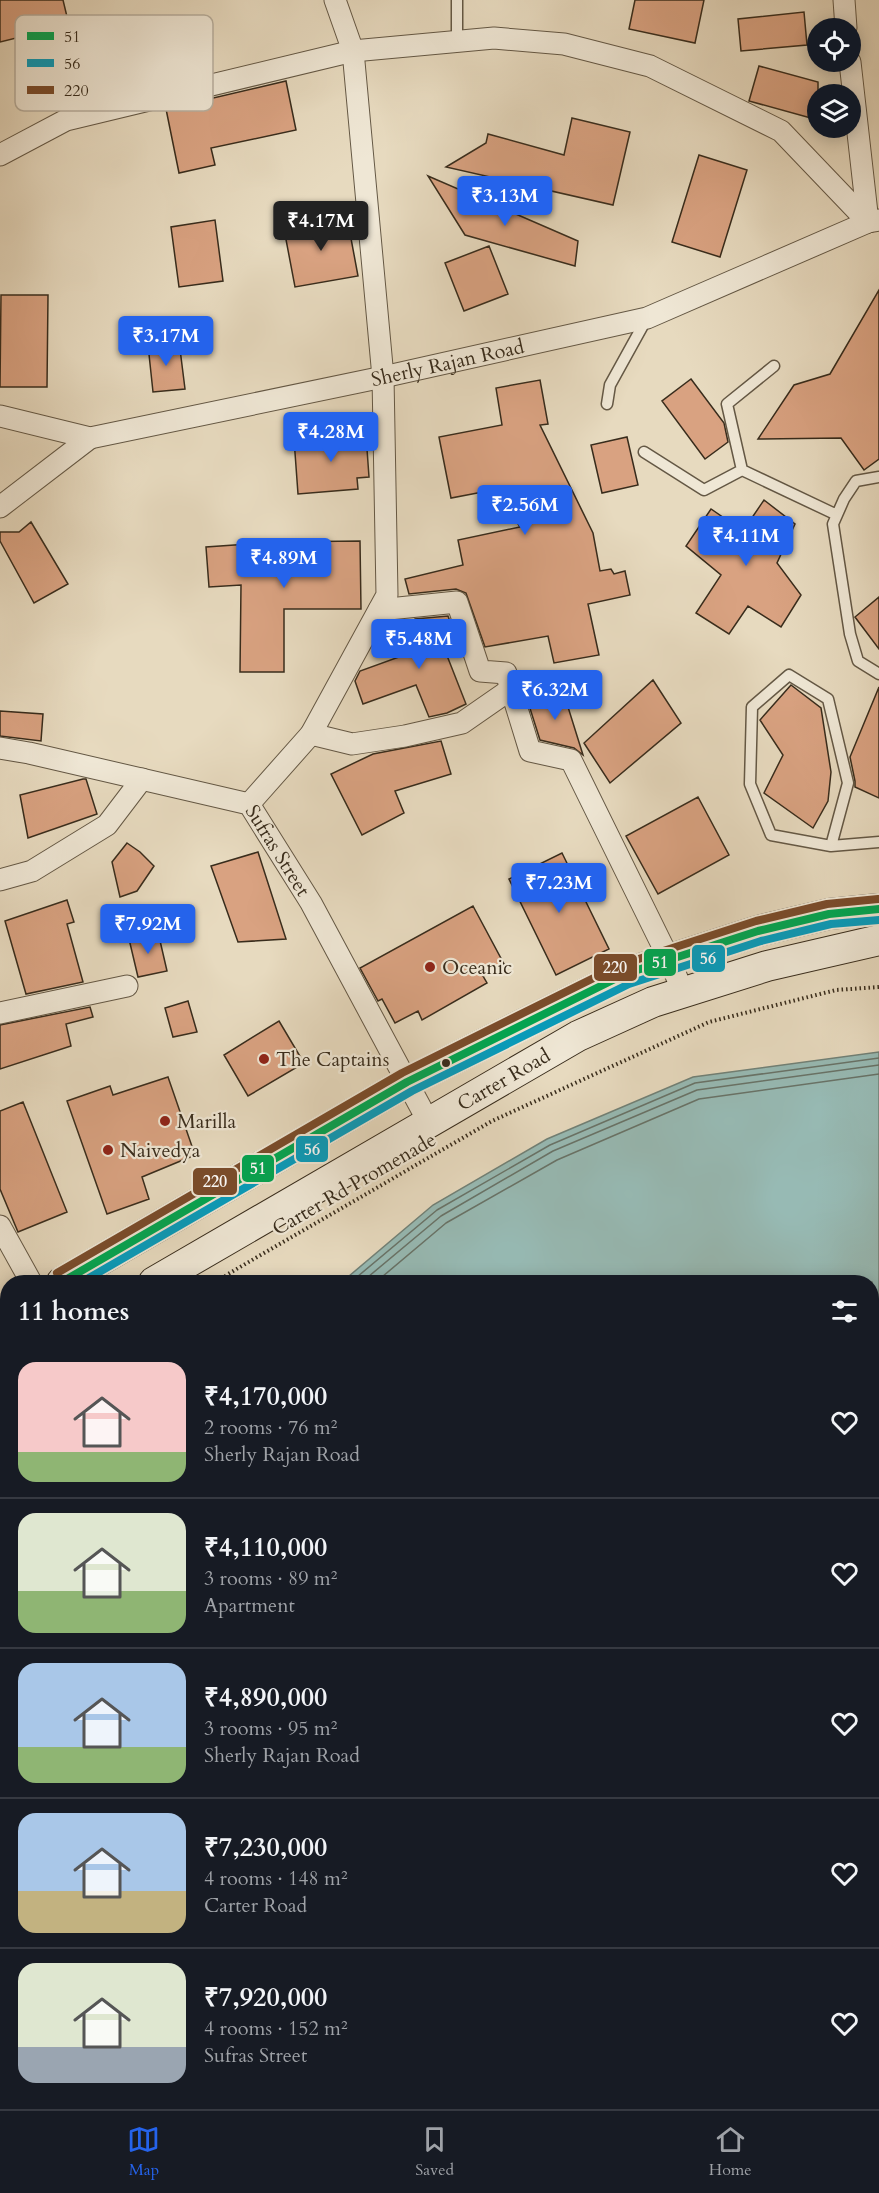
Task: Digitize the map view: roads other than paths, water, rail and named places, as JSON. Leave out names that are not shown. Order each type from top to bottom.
[{"type":"main road","name":"Carter Road","points":[[74,1275],[407,1082],[625,974],[758,931],[829,914],[879,909]]},
{"type":"main road","name":"Carter Road","points":[[166,1275],[578,1036],[653,1002],[767,966],[879,940]]},
{"type":"street","points":[[249,804],[311,734],[387,595],[383,377],[353,51],[335,0]]},
{"type":"street","points":[[844,0],[845,18]]},
{"type":"street","points":[[213,85],[353,51],[494,38],[564,44],[650,66],[781,131],[873,221]]},
{"type":"street","points":[[851,72],[873,221]]},
{"type":"street","points":[[0,155],[66,120],[103,111]]},
{"type":"street","name":"Sherly Rajan Road","points":[[0,416],[90,438],[383,377],[647,318],[873,221]]},
{"type":"street","points":[[0,507],[90,438]]},
{"type":"street","points":[[379,610],[457,602],[480,671],[506,673],[530,751],[571,760],[669,959],[682,993]]},
{"type":"street","points":[[311,734],[352,744],[405,736],[462,723],[511,689]]},
{"type":"street","name":"Sufras Street","points":[[0,748],[249,804],[311,903],[429,1123]]},
{"type":"street","points":[[0,880],[32,871],[107,825],[142,779]]},
{"type":"street","points":[[0,1013],[127,986]]},
{"type":"street","points":[[0,1226],[27,1275]]},
{"type":"lane","points":[[457,0],[457,41]]},
{"type":"lane","points":[[607,404],[610,385],[647,318]]},
{"type":"lane","points":[[742,470],[727,404],[774,366]]},
{"type":"lane","points":[[644,452],[704,490],[742,470]]},
{"type":"lane","points":[[742,470],[837,515]]},
{"type":"lane","points":[[879,477],[856,482],[844,499],[833,524],[850,634],[858,661],[879,674]]},
{"type":"lane","points":[[831,846],[848,783],[828,699],[789,675],[752,707],[750,784],[771,835],[831,846],[879,842]]},
{"type":"water","points":[[879,1052],[879,1275],[350,1275],[433,1205],[547,1139],[693,1077]]},
{"type":"place","name":"Oceanic","points":[[430,967]]},
{"type":"place","name":"The Captains","points":[[264,1059]]},
{"type":"place","name":"Marilla","points":[[165,1121]]},
{"type":"place","name":"Naivedya","points":[[108,1150]]}]
